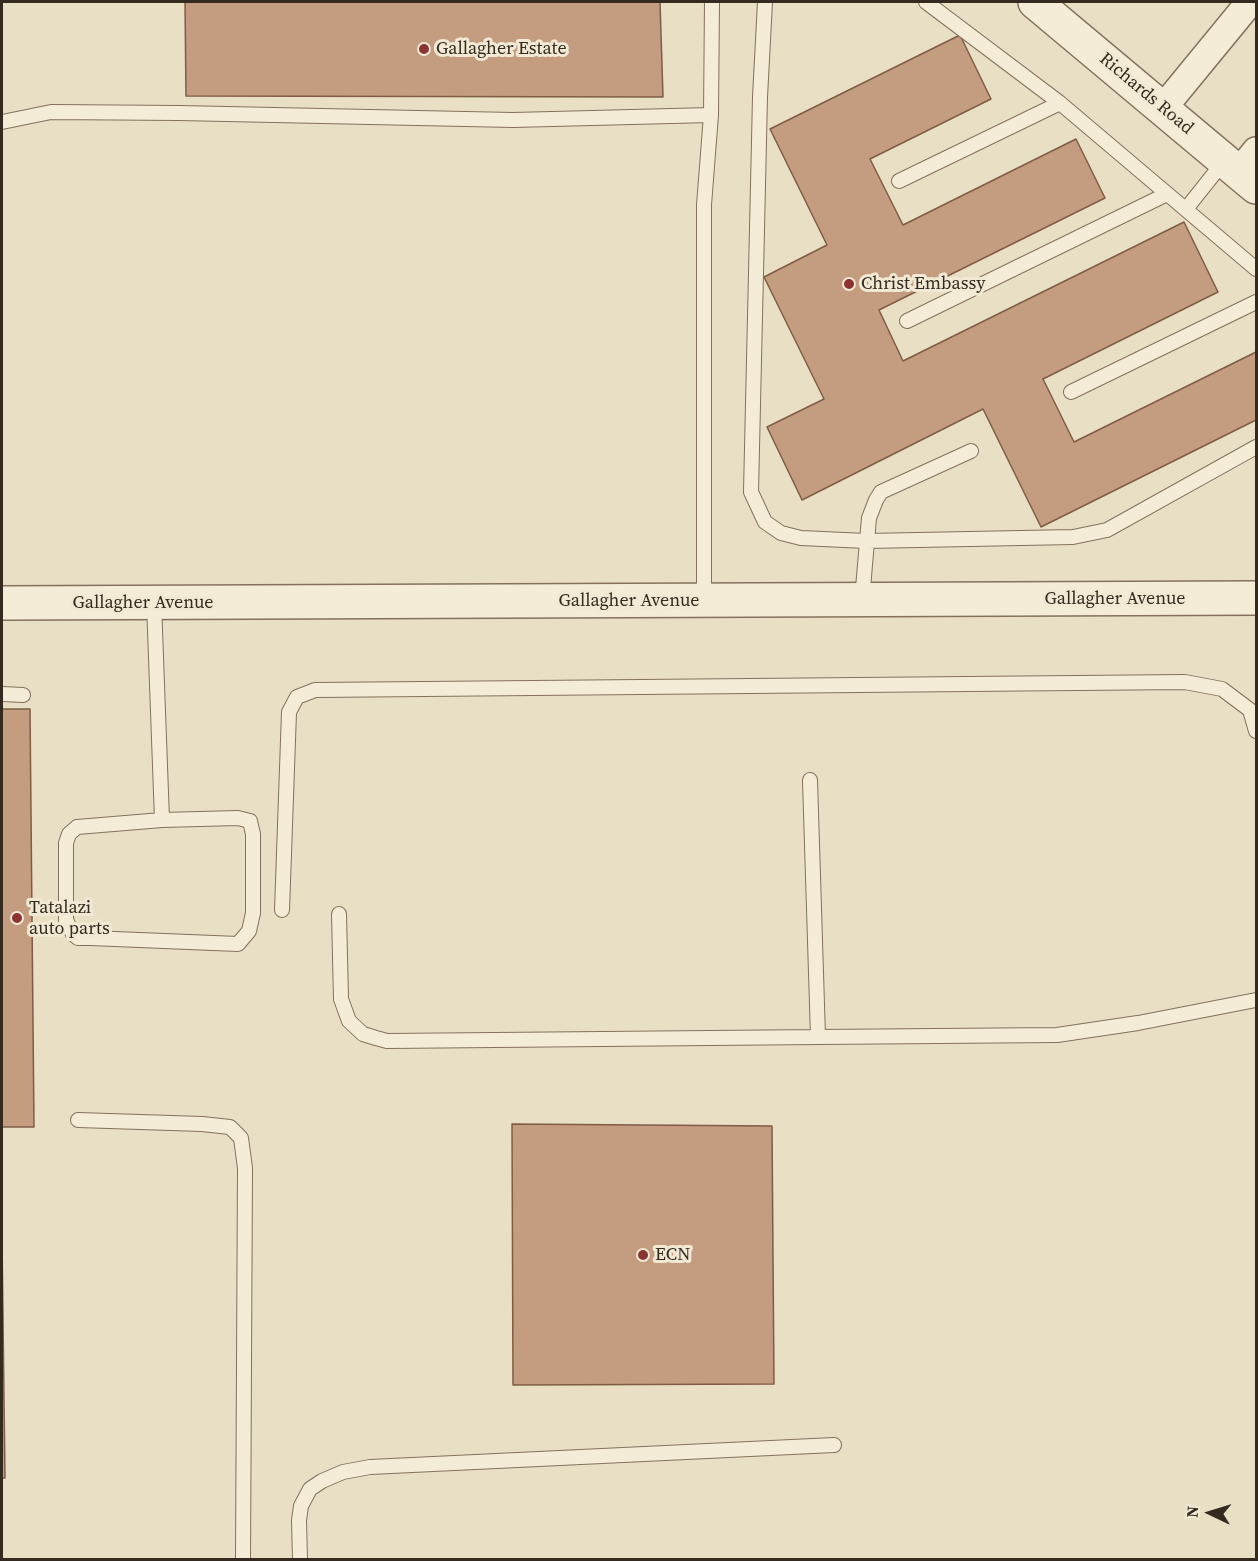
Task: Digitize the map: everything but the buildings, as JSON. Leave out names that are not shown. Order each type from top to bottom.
[{"type":"street","name":"Richards Road","points":[[1035,2],[1163,108],[1244,167]]},
{"type":"street","points":[[1163,108],[1250,2]]},
{"type":"street","name":"Gallagher Avenue","points":[[2,603],[1257,598]]},
{"type":"lane","points":[[704,601],[704,205],[711,115],[712,2]]},
{"type":"lane","points":[[765,2],[760,97],[752,492],[765,522],[782,533],[801,538],[866,541],[1072,537],[1107,530],[1257,447]]},
{"type":"lane","points":[[926,2],[1060,103],[1257,269]]},
{"type":"lane","points":[[899,181],[1060,103]]},
{"type":"lane","points":[[2,122],[51,112],[513,120],[711,115]]},
{"type":"lane","points":[[1186,209],[1244,167]]},
{"type":"lane","points":[[907,321],[1167,194]]},
{"type":"lane","points":[[1071,392],[1257,302]]},
{"type":"lane","points":[[862,600],[866,541],[872,508],[881,492],[971,451]]},
{"type":"lane","points":[[154,603],[162,820]]},
{"type":"lane","points":[[282,910],[289,712],[297,696],[315,690],[1185,682],[1222,688],[1250,710],[1257,731]]},
{"type":"lane","points":[[2,694],[23,694]]},
{"type":"lane","points":[[810,780],[818,1037]]},
{"type":"lane","points":[[238,819],[250,821],[253,834],[253,913],[249,931],[238,944],[78,938],[73,934],[66,920],[66,843],[69,834],[77,827],[162,820],[238,819]]},
{"type":"lane","points":[[339,914],[341,999],[349,1021],[363,1034],[387,1041],[1057,1035],[1138,1023],[1257,1000]]},
{"type":"lane","points":[[78,1120],[230,1127],[241,1138],[245,1168],[243,1560]]},
{"type":"lane","points":[[300,1560],[301,1506],[310,1489],[343,1472],[370,1467],[834,1445]]},
{"type":"place","name":"Gallagher Estate","points":[[424,49]]},
{"type":"place","name":"Christ Embassy","points":[[849,284]]},
{"type":"place","name":"Tatalazi auto parts","points":[[17,918]]},
{"type":"place","name":"ECN","points":[[643,1255]]}]
